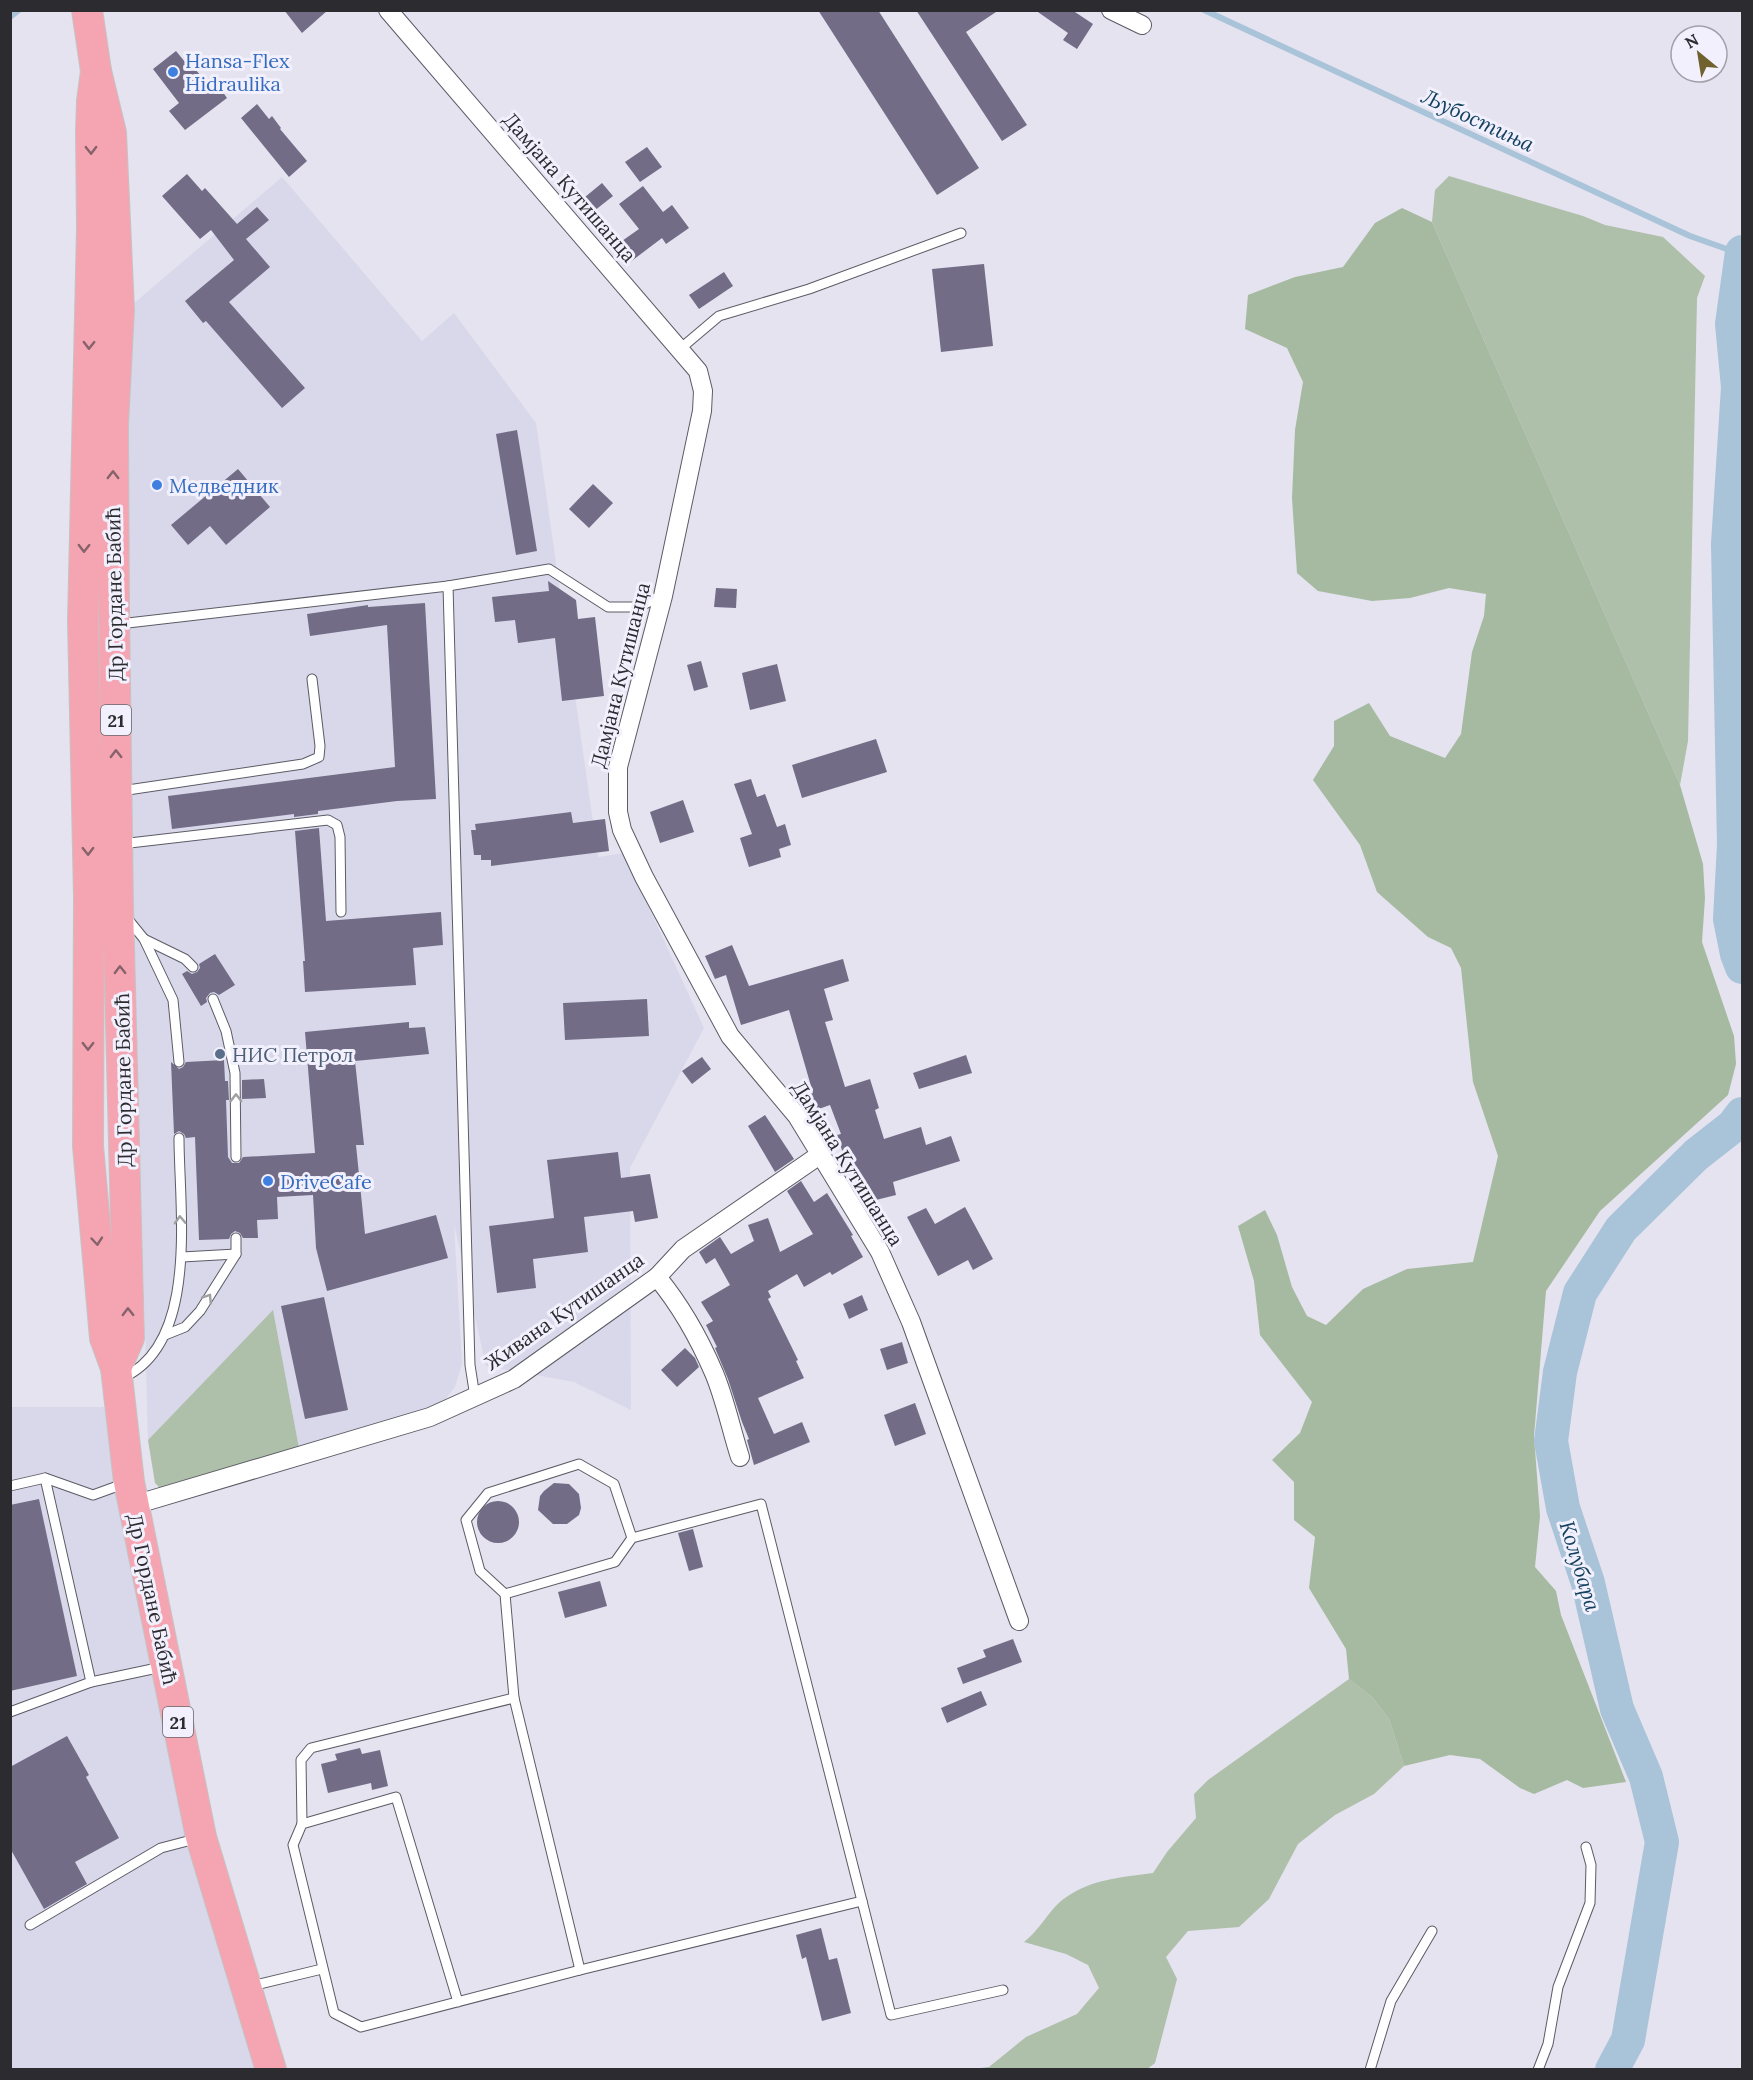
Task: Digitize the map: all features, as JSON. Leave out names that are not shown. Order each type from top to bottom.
[{"type":"main road","name":"Др Гордане Бабић","points":[[87,10],[96,70],[111,132],[119,310],[113,425],[114,625],[102,792],[88,1146],[105,1338],[116,1374],[131,1494],[168,1666],[201,1837],[271,2070]]},
{"type":"main road","name":"Др Гордане Бабић","points":[[96,70],[91,130],[92,228],[83,609],[102,792],[117,844],[129,1338],[116,1374]]},
{"type":"street","name":"Дамјана Кутишанца","points":[[388,10],[698,371],[703,391],[702,411],[663,596],[618,767],[618,812],[622,830],[644,877],[730,1036],[797,1116],[880,1252],[910,1322],[1019,1621]]},
{"type":"street","points":[[1111,10],[1142,25]]},
{"type":"street","name":"Живана Кутишанца","points":[[131,1494],[430,1417],[514,1379],[657,1277],[683,1248],[821,1154]]},
{"type":"street","points":[[657,1277],[686,1316],[706,1355],[715,1375],[740,1457]]},
{"type":"lane","points":[[680,349],[719,316],[809,289],[961,233]]},
{"type":"lane","points":[[114,625],[448,586],[549,569],[608,607],[638,607],[663,596]]},
{"type":"lane","points":[[448,586],[470,1365],[475,1398]]},
{"type":"lane","points":[[102,792],[303,764],[319,757],[320,746],[312,679]]},
{"type":"lane","points":[[117,844],[328,820],[337,825],[340,837],[341,912]]},
{"type":"lane","points":[[118,907],[144,939],[173,999],[179,1062]]},
{"type":"lane","points":[[144,939],[185,959],[193,967]]},
{"type":"lane","points":[[213,999],[226,1031],[235,1073],[236,1157]]},
{"type":"lane","points":[[116,1374],[132,1373],[147,1359],[165,1335],[173,1313],[182,1257],[179,1138]]},
{"type":"lane","points":[[165,1335],[185,1327],[200,1311],[236,1254],[236,1238]]},
{"type":"lane","points":[[182,1257],[236,1254]]},
{"type":"lane","points":[[580,1970],[514,1698],[505,1594],[480,1570],[466,1521],[488,1493],[579,1464],[614,1484],[632,1538]]},
{"type":"lane","points":[[10,1486],[45,1478],[93,1495],[131,1494]]},
{"type":"lane","points":[[45,1478],[91,1682]]},
{"type":"lane","points":[[505,1594],[615,1562],[632,1538],[761,1504],[891,2015],[1003,1990]]},
{"type":"lane","points":[[10,1712],[91,1682],[168,1666]]},
{"type":"lane","points":[[514,1698],[311,1748],[301,1760],[302,1824],[293,1845],[334,2013],[361,2027],[580,1970],[862,1901]]},
{"type":"lane","points":[[302,1824],[396,1797],[458,2002]]},
{"type":"lane","points":[[30,1926],[161,1848],[201,1837]]},
{"type":"lane","points":[[1538,2070],[1548,2044],[1558,1987],[1590,1903],[1591,1865],[1586,1847]]},
{"type":"lane","points":[[1370,2070],[1391,2001],[1432,1931]]},
{"type":"lane","points":[[245,1987],[322,1969]]},
{"type":"shaded area","points":[[282,177],[422,341],[454,313],[536,423],[598,857],[624,853],[704,1028],[630,1168],[631,1410],[574,1382],[486,1366],[454,1224],[462,1364],[455,1387],[437,1409],[299,1448],[273,1311],[148,1440],[132,851],[125,311]]},
{"type":"shaded area","points":[[10,1407],[104,1407],[129,1482],[271,2069],[11,2069]]},
{"type":"green space","points":[[1449,176],[1583,216],[1605,225],[1663,237],[1705,276],[1697,298],[1688,741],[1680,785],[1432,222],[1435,190]]},
{"type":"green space","points":[[1402,208],[1432,222],[1680,785],[1703,864],[1705,898],[1702,942],[1734,1036],[1736,1064],[1728,1095],[1600,1211],[1546,1291],[1534,1436],[1540,1516],[1535,1567],[1556,1591],[1561,1615],[1626,1782],[1583,1788],[1567,1780],[1534,1794],[1520,1788],[1480,1759],[1450,1755],[1404,1766],[1389,1719],[1372,1697],[1349,1679],[1346,1649],[1309,1588],[1315,1537],[1294,1520],[1294,1482],[1272,1460],[1300,1433],[1312,1402],[1260,1335],[1254,1281],[1238,1226],[1265,1210],[1277,1235],[1292,1287],[1307,1316],[1326,1325],[1363,1289],[1407,1269],[1473,1262],[1498,1156],[1473,1082],[1461,968],[1451,948],[1428,937],[1377,892],[1360,845],[1313,780],[1334,746],[1334,721],[1369,703],[1390,736],[1445,758],[1461,734],[1472,652],[1484,616],[1486,594],[1449,588],[1410,598],[1372,601],[1318,591],[1297,573],[1292,498],[1295,430],[1303,382],[1287,348],[1245,329],[1248,295],[1295,277],[1343,267],[1375,223]]},
{"type":"green space","points":[[273,1310],[299,1448],[160,1488],[155,1483],[148,1440]]},
{"type":"green space","points":[[1349,1679],[1372,1697],[1389,1719],[1404,1766],[1374,1794],[1335,1815],[1298,1844],[1269,1899],[1239,1927],[1188,1931],[1166,1957],[1177,1979],[1155,2063],[1146,2070],[964,2070],[989,2067],[1026,2037],[1077,2014],[1099,1988],[1088,1965],[1066,1954],[1024,1942],[1055,1907],[1075,1892],[1096,1883],[1153,1873],[1167,1852],[1196,1818],[1194,1794],[1208,1780]]},
{"type":"building","points":[[284,10],[328,10],[302,33]]},
{"type":"building","points":[[818,10],[878,10],[979,168],[937,195]]},
{"type":"building","points":[[916,10],[999,10],[966,32],[1027,125],[1002,141]]},
{"type":"building","points":[[1035,10],[1072,10],[1093,24],[1077,49],[1063,40],[1068,33]]},
{"type":"building","points":[[176,51],[185,62],[188,60],[212,90],[218,85],[227,98],[185,130],[169,111],[179,103],[153,69]]},
{"type":"building","points":[[257,104],[269,119],[272,116],[307,161],[289,177],[241,118]]},
{"type":"building","points":[[647,147],[662,167],[640,182],[625,162]]},
{"type":"building","points":[[187,174],[202,191],[205,188],[237,224],[257,207],[269,220],[246,239],[270,267],[229,302],[305,388],[282,408],[206,321],[203,323],[185,301],[234,260],[211,230],[200,239],[162,196]]},
{"type":"building","points":[[602,183],[613,196],[589,215],[579,202]]},
{"type":"building","points":[[643,186],[663,212],[672,205],[689,228],[666,244],[662,238],[625,266],[612,248],[639,229],[619,204]]},
{"type":"building","points":[[984,264],[993,346],[941,352],[932,269]]},
{"type":"building","points":[[724,272],[733,286],[699,309],[689,295]]},
{"type":"building","points":[[517,430],[537,551],[516,555],[496,434]]},
{"type":"building","points":[[238,469],[270,507],[226,545],[210,526],[188,545],[171,525]]},
{"type":"building","points":[[593,484],[613,503],[589,528],[569,509]]},
{"type":"building","points":[[548,581],[576,600],[578,619],[595,617],[604,696],[562,701],[555,638],[518,643],[515,620],[495,622],[492,597],[549,591]]},
{"type":"building","points":[[716,588],[737,589],[736,608],[714,607]]},
{"type":"building","points":[[425,603],[436,799],[397,801],[318,811],[318,814],[294,817],[294,814],[172,829],[168,796],[395,767],[387,625],[310,636],[307,614],[368,605],[368,607]]},
{"type":"building","points":[[701,661],[708,687],[694,691],[687,665]]},
{"type":"building","points":[[777,664],[786,701],[750,710],[742,673]]},
{"type":"building","points":[[876,739],[887,772],[802,798],[792,765]]},
{"type":"building","points":[[751,779],[757,797],[765,794],[777,827],[785,824],[791,845],[779,849],[781,857],[749,867],[740,838],[752,834],[734,784]]},
{"type":"building","points":[[683,800],[694,832],[660,843],[650,812]]},
{"type":"building","points":[[571,812],[573,823],[605,819],[609,851],[491,866],[491,860],[481,860],[481,855],[474,855],[471,830],[476,830],[475,824]]},
{"type":"building","points":[[319,828],[326,921],[441,912],[443,945],[413,948],[416,985],[305,992],[303,961],[305,961],[295,831]]},
{"type":"building","points":[[732,945],[749,986],[843,959],[849,981],[824,989],[833,1020],[825,1022],[845,1087],[870,1079],[879,1108],[875,1110],[884,1139],[921,1127],[926,1145],[951,1136],[960,1161],[893,1182],[896,1195],[864,1203],[857,1192],[847,1155],[844,1156],[837,1135],[841,1134],[830,1105],[813,1111],[807,1095],[813,1093],[789,1010],[741,1025],[726,975],[715,979],[705,956]]},
{"type":"building","points":[[215,954],[235,985],[219,995],[214,992],[210,993],[206,998],[207,1002],[201,1006],[182,974],[187,971],[192,974],[197,972],[200,968],[199,964]]},
{"type":"building","points":[[647,999],[649,1036],[565,1040],[563,1003]]},
{"type":"building","points":[[409,1022],[409,1028],[425,1027],[429,1054],[355,1061],[364,1145],[356,1145],[365,1234],[436,1215],[448,1258],[327,1291],[316,1248],[313,1195],[277,1197],[278,1219],[257,1220],[258,1238],[243,1238],[235,1231],[229,1239],[199,1240],[195,1137],[186,1138],[179,1131],[174,1134],[171,1062],[179,1069],[186,1062],[224,1060],[229,1100],[226,1100],[228,1157],[232,1163],[239,1163],[243,1157],[315,1153],[305,1032]]},
{"type":"building","points":[[966,1055],[972,1073],[919,1089],[913,1073]]},
{"type":"building","points":[[702,1057],[711,1069],[692,1084],[682,1071]]},
{"type":"building","points":[[264,1079],[266,1098],[242,1099],[242,1080]]},
{"type":"building","points":[[765,1115],[794,1159],[775,1172],[748,1126]]},
{"type":"building","points":[[618,1152],[621,1178],[650,1174],[658,1218],[635,1222],[633,1211],[584,1217],[588,1252],[533,1259],[536,1288],[497,1293],[489,1226],[554,1218],[547,1160]]},
{"type":"building","points":[[801,1181],[814,1202],[827,1193],[853,1235],[851,1236],[863,1257],[832,1275],[830,1272],[804,1287],[797,1274],[768,1291],[771,1297],[768,1299],[798,1360],[796,1361],[804,1378],[758,1398],[774,1434],[802,1422],[810,1442],[754,1465],[747,1440],[749,1439],[715,1348],[717,1347],[706,1325],[713,1321],[701,1302],[730,1285],[715,1258],[706,1264],[699,1252],[720,1237],[731,1254],[754,1241],[748,1225],[768,1218],[780,1252],[813,1234],[787,1191]]},
{"type":"building","points":[[965,1207],[993,1259],[973,1270],[968,1260],[938,1276],[907,1217],[926,1208],[935,1224]]},
{"type":"building","points":[[862,1295],[868,1310],[849,1319],[843,1304]]},
{"type":"building","points":[[324,1297],[348,1410],[305,1419],[281,1306]]},
{"type":"building","points":[[902,1342],[908,1363],[887,1370],[880,1349]]},
{"type":"building","points":[[685,1348],[695,1358],[699,1367],[677,1387],[661,1370]]},
{"type":"building","points":[[915,1403],[926,1434],[895,1446],[884,1415]]},
{"type":"building","points":[[554,1483],[569,1484],[579,1494],[581,1508],[579,1515],[567,1524],[553,1524],[538,1510],[540,1496]]},
{"type":"building","points":[[39,1499],[77,1676],[10,1691],[10,1505]]},
{"type":"building","points":[[498,1501],[513,1507],[519,1522],[513,1537],[498,1543],[483,1537],[477,1522],[483,1507]]},
{"type":"building","points":[[693,1529],[703,1567],[689,1571],[678,1533]]},
{"type":"building","points":[[600,1581],[607,1606],[565,1618],[558,1592]]},
{"type":"building","points":[[1013,1639],[1022,1662],[963,1684],[957,1668],[986,1657],[983,1650]]},
{"type":"building","points":[[981,1691],[987,1705],[947,1723],[941,1708]]},
{"type":"building","points":[[67,1736],[89,1775],[86,1777],[119,1838],[75,1862],[87,1884],[44,1909],[10,1848],[10,1767]]},
{"type":"building","points":[[360,1748],[362,1754],[380,1750],[388,1786],[372,1790],[371,1783],[328,1793],[321,1764],[337,1760],[335,1754]]},
{"type":"building","points":[[821,1928],[829,1960],[837,1958],[851,2013],[822,2021],[806,1957],[802,1959],[796,1935]]},
{"type":"waterway","name":"Љубостиња","points":[[10,17],[19,10]]},
{"type":"waterway","name":"Љубостиња","points":[[1204,10],[1690,236],[1741,254]]},
{"type":"waterway","name":"Колубара","points":[[1742,252],[1732,324],[1738,387],[1728,544],[1734,845],[1730,919],[1742,967]]},
{"type":"waterway","name":"Колубара","points":[[1612,2070],[1628,2040],[1662,1842],[1646,1777],[1617,1709],[1588,1583],[1563,1508],[1551,1441],[1560,1372],[1580,1293],[1621,1229],[1696,1155],[1733,1126],[1742,1114]]},
{"type":"place","name":"Hansa-Flex Hidraulika","points":[[173,72]]},
{"type":"place","name":"Медведник","points":[[157,485]]},
{"type":"place","name":"НИС Петрол","points":[[220,1054]]},
{"type":"place","name":"DriveCafe","points":[[268,1181]]}]
